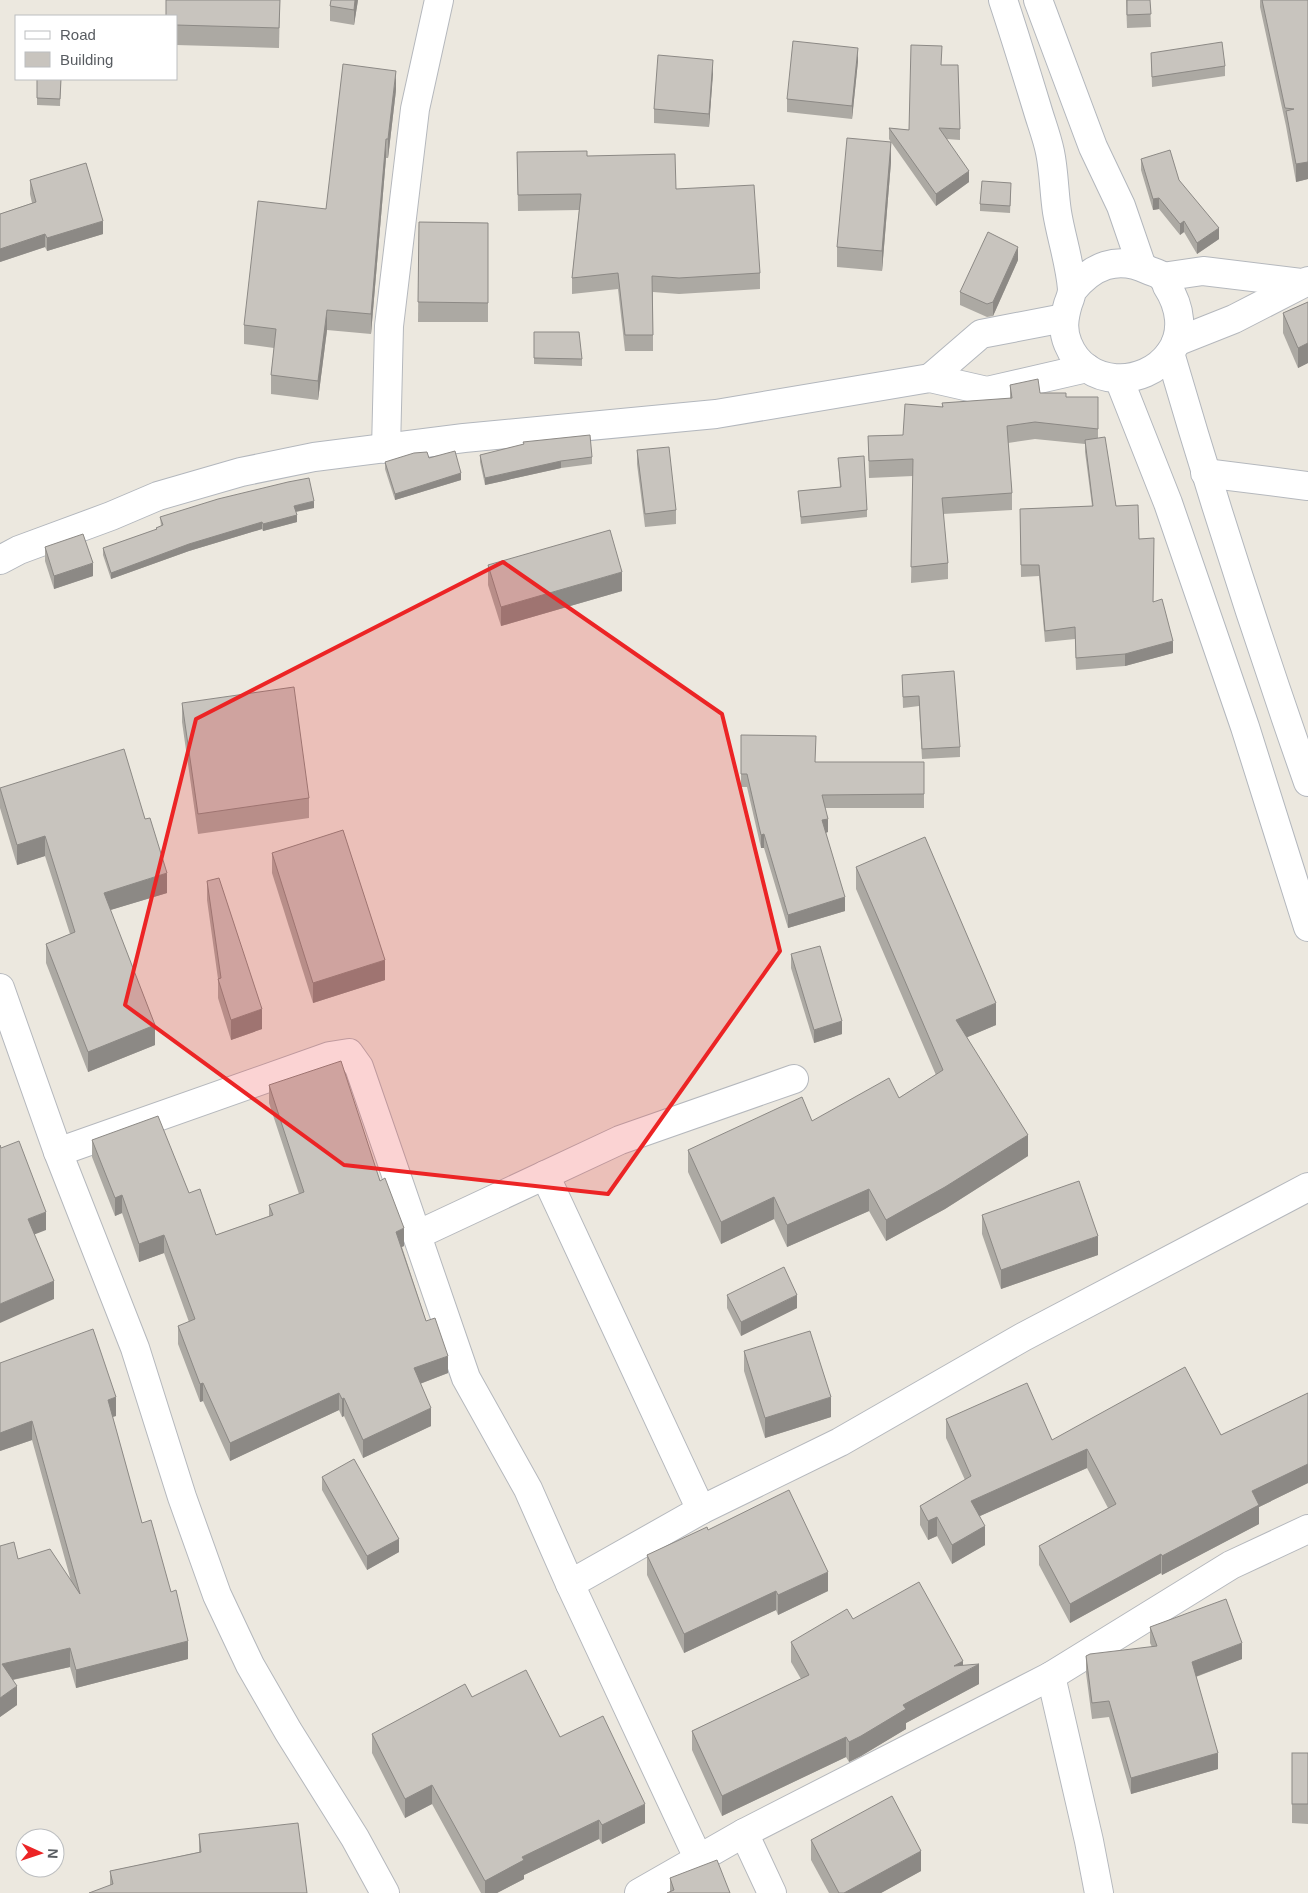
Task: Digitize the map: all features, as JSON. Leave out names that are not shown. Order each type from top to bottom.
[{"type":"street","points":[[386,449],[389,326],[415,109],[439,0]]},
{"type":"street","points":[[1003,0],[1050,152],[1057,211],[1072,291]]},
{"type":"street","points":[[1038,0],[1093,147],[1152,272],[1175,297],[1179,312],[1179,327],[1173,347],[1156,368],[1139,377],[1119,379],[1102,376],[1087,368],[1075,356],[1068,345],[1064,318],[1072,291],[1093,270],[1107,265],[1125,263],[1152,272],[1204,271],[1305,282]]},
{"type":"street","points":[[1173,347],[1259,307],[1305,282]]},
{"type":"street","points":[[930,378],[981,334],[1064,318]]},
{"type":"street","points":[[1173,347],[1205,473],[1277,694],[1308,782]]},
{"type":"street","points":[[0,560],[19,550],[168,493],[241,472],[314,457],[464,438],[716,414],[930,378],[987,391],[1087,368]]},
{"type":"street","points":[[1119,379],[1171,513],[1245,727],[1308,927]]},
{"type":"street","points":[[1205,473],[1308,486]]},
{"type":"street","points":[[0,988],[58,1152],[135,1348],[182,1497],[217,1596],[250,1665],[288,1731],[355,1838],[385,1893]]},
{"type":"street","points":[[58,1152],[330,1056],[349,1053],[358,1067],[466,1378],[528,1489],[570,1584],[699,1860]]},
{"type":"street","points":[[417,1235],[620,1140],[794,1079]]},
{"type":"street","points":[[545,1175],[701,1510]]},
{"type":"street","points":[[570,1584],[701,1510],[840,1442],[1023,1337],[1308,1187]]},
{"type":"street","points":[[638,1893],[744,1833],[1051,1676],[1231,1565],[1308,1529]]},
{"type":"street","points":[[1051,1676],[1087,1831],[1099,1893]]},
{"type":"street","points":[[744,1833],[772,1893]]},
{"type":"highlighted area","points":[[503,562],[722,714],[780,951],[608,1194],[344,1165],[125,1005],[196,719]]},
{"type":"building","points":[[166,0],[280,0],[279,28],[178,25],[178,15],[166,15]]},
{"type":"building","points":[[331,0],[355,0],[354,10],[330,6]]},
{"type":"building","points":[[1127,0],[1150,0],[1151,14],[1127,15]]},
{"type":"building","points":[[1262,0],[1308,0],[1308,162],[1296,164],[1286,111],[1294,109],[1285,108]]},
{"type":"building","points":[[793,41],[858,48],[852,106],[787,99]]},
{"type":"building","points":[[1222,42],[1225,66],[1152,77],[1151,53]]},
{"type":"building","points":[[911,45],[942,46],[941,65],[958,65],[960,129],[939,128],[969,171],[936,194],[889,128],[909,130]]},
{"type":"building","points":[[658,55],[713,60],[709,114],[654,109]]},
{"type":"building","points":[[343,64],[396,71],[388,139],[386,139],[371,314],[327,310],[318,381],[271,375],[276,329],[244,325],[258,201],[326,209]]},
{"type":"building","points":[[37,80],[61,80],[60,99],[37,98]]},
{"type":"building","points":[[847,138],[891,142],[882,251],[837,247]]},
{"type":"building","points":[[1170,150],[1179,180],[1219,228],[1197,243],[1184,221],[1180,224],[1159,198],[1153,199],[1141,159]]},
{"type":"building","points":[[587,151],[587,156],[675,154],[676,189],[754,185],[760,273],[679,278],[652,276],[653,335],[625,335],[618,273],[572,278],[581,194],[518,195],[517,152]]},
{"type":"building","points":[[86,163],[103,221],[47,238],[45,234],[0,249],[0,214],[36,202],[30,180]]},
{"type":"building","points":[[982,181],[1011,183],[1010,206],[980,204]]},
{"type":"building","points":[[419,222],[488,223],[488,303],[418,302]]},
{"type":"building","points":[[988,232],[1018,247],[993,302],[987,304],[960,292]]},
{"type":"building","points":[[1308,302],[1308,343],[1298,348],[1283,313]]},
{"type":"building","points":[[534,332],[579,332],[582,359],[534,358]]},
{"type":"building","points":[[1038,379],[1040,393],[1066,393],[1066,397],[1098,397],[1098,429],[1035,422],[1007,426],[1012,493],[942,498],[948,563],[911,567],[913,459],[869,461],[868,436],[903,435],[905,404],[943,407],[942,403],[1012,398],[1010,385]]},
{"type":"building","points":[[590,435],[592,457],[561,461],[485,478],[480,455],[524,444],[523,442]]},
{"type":"building","points":[[1105,437],[1116,506],[1138,505],[1139,539],[1154,538],[1153,602],[1162,599],[1173,641],[1125,654],[1076,658],[1075,627],[1045,631],[1039,565],[1021,565],[1020,509],[1093,506],[1085,440]]},
{"type":"building","points":[[669,447],[676,510],[645,514],[637,450]]},
{"type":"building","points":[[455,451],[461,473],[395,494],[385,462],[414,453],[427,452],[429,458]]},
{"type":"building","points":[[864,456],[867,510],[801,517],[798,491],[841,487],[838,458]]},
{"type":"building","points":[[309,478],[314,501],[294,506],[297,515],[263,524],[262,522],[189,544],[111,573],[103,548],[157,529],[163,525],[160,517],[218,499]]},
{"type":"building","points":[[610,530],[622,572],[501,607],[488,565]]},
{"type":"building","points":[[83,534],[93,563],[54,576],[45,547]]},
{"type":"building","points":[[954,671],[960,747],[922,749],[919,696],[903,697],[902,675]]},
{"type":"building","points":[[294,687],[309,798],[198,814],[182,703]]},
{"type":"building","points":[[741,735],[816,736],[815,762],[924,762],[924,794],[822,795],[828,819],[822,820],[845,897],[788,915],[764,834],[761,835],[747,774],[741,774]]},
{"type":"building","points":[[124,749],[145,819],[150,818],[167,873],[104,893],[155,1025],[88,1052],[46,944],[75,932],[45,836],[17,845],[0,788]]},
{"type":"building","points":[[343,830],[385,960],[313,983],[272,853]]},
{"type":"building","points":[[925,837],[996,1003],[956,1020],[1028,1135],[945,1187],[886,1220],[869,1189],[787,1225],[774,1197],[721,1222],[688,1150],[802,1097],[812,1121],[889,1078],[899,1098],[943,1070],[856,867]]},
{"type":"building","points":[[219,878],[262,1009],[231,1020],[218,979],[221,978],[207,881]]},
{"type":"building","points":[[820,946],[842,1021],[814,1030],[791,954]]},
{"type":"building","points":[[341,1061],[380,1181],[385,1178],[404,1228],[396,1232],[426,1321],[435,1318],[448,1356],[414,1368],[431,1408],[363,1440],[344,1398],[342,1399],[339,1393],[230,1443],[203,1383],[200,1384],[178,1326],[195,1319],[164,1235],[139,1244],[122,1195],[115,1198],[92,1140],[158,1116],[189,1193],[200,1189],[216,1235],[273,1215],[269,1205],[304,1192],[269,1085]]},
{"type":"building","points":[[19,1141],[46,1212],[28,1219],[54,1281],[0,1304],[0,1145],[1,1148]]},
{"type":"building","points":[[1079,1181],[1098,1236],[1001,1270],[982,1215]]},
{"type":"building","points":[[784,1267],[797,1295],[741,1322],[727,1295]]},
{"type":"building","points":[[93,1329],[116,1397],[108,1400],[142,1523],[151,1520],[171,1592],[176,1590],[188,1641],[76,1670],[70,1648],[2,1664],[17,1686],[0,1698],[0,1546],[14,1542],[18,1559],[50,1549],[80,1594],[32,1421],[0,1433],[0,1363]]},
{"type":"building","points":[[810,1331],[831,1397],[765,1418],[744,1351]]},
{"type":"building","points":[[1185,1367],[1221,1435],[1308,1393],[1308,1464],[1252,1491],[1259,1505],[1162,1556],[1161,1554],[1070,1604],[1039,1546],[1116,1504],[1087,1449],[971,1501],[985,1526],[952,1545],[937,1517],[928,1521],[920,1506],[971,1476],[946,1419],[1027,1383],[1052,1440]]},
{"type":"building","points":[[354,1459],[399,1539],[367,1556],[322,1477]]},
{"type":"building","points":[[789,1490],[828,1572],[778,1595],[776,1591],[684,1634],[647,1555],[707,1527],[708,1530]]},
{"type":"building","points":[[919,1582],[963,1661],[954,1666],[979,1664],[903,1705],[906,1709],[861,1736],[849,1742],[846,1737],[722,1796],[692,1731],[809,1675],[791,1642],[847,1609],[853,1619]]},
{"type":"building","points":[[1226,1599],[1242,1643],[1192,1662],[1218,1753],[1131,1778],[1109,1701],[1092,1703],[1086,1656],[1157,1646],[1150,1627]]},
{"type":"building","points":[[526,1670],[560,1737],[603,1716],[645,1804],[602,1825],[599,1820],[522,1857],[524,1860],[485,1881],[432,1785],[405,1799],[372,1734],[465,1684],[472,1697]]},
{"type":"building","points":[[1292,1753],[1308,1753],[1308,1804],[1292,1804]]},
{"type":"building","points":[[892,1796],[921,1851],[844,1893],[839,1893],[811,1840]]},
{"type":"building","points":[[298,1823],[307,1893],[89,1893],[113,1884],[110,1871],[201,1852],[199,1834]]},
{"type":"building","points":[[717,1860],[730,1893],[667,1893],[674,1890],[670,1878]]}]
